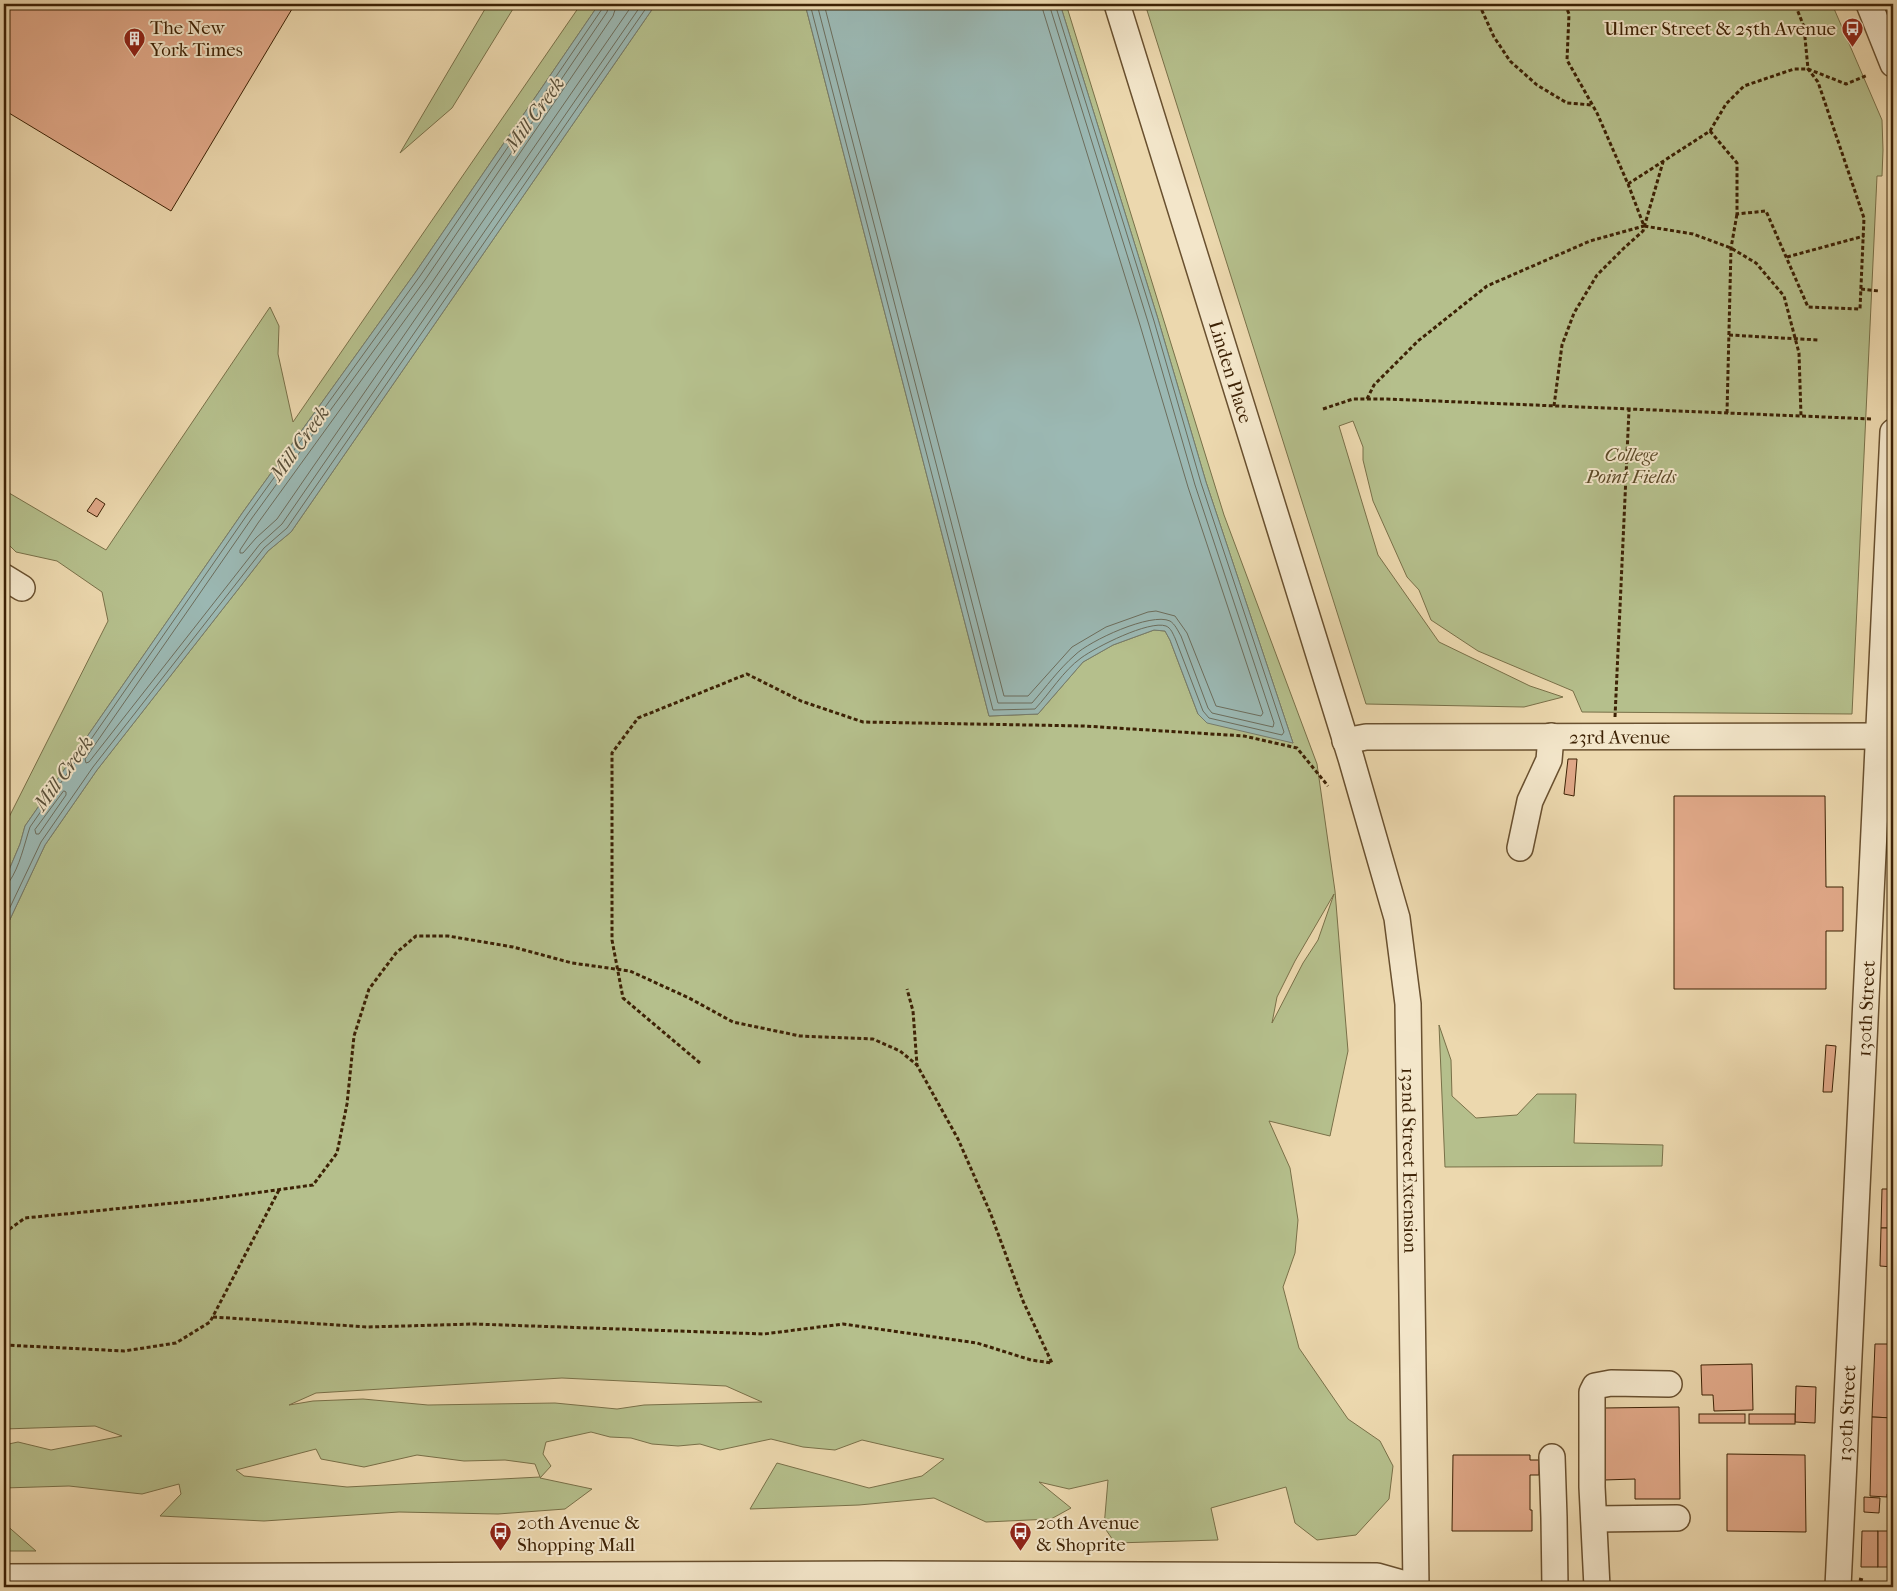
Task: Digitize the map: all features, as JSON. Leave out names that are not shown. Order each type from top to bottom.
[{"type":"street","name":"Linden Place","points":[[1117,4],[1346,741]]},
{"type":"street","points":[[1869,4],[1893,64]]},
{"type":"street","name":"130th Street","points":[[1848,1583],[1886,736],[1883,425]]},
{"type":"street","points":[[1520,848],[1530,801],[1548,760],[1551,736]]},
{"type":"street","name":"23rd Avenue","points":[[1346,741],[1366,737],[1886,736]]},
{"type":"street","name":"132nd Street Extension","points":[[1346,741],[1397,918],[1408,1004],[1416,1587]]},
{"type":"street","points":[[1597,1587],[1591,1414],[1592,1392],[1595,1386],[1611,1383],[1669,1384]]},
{"type":"street","points":[[1552,1457],[1554,1587]]},
{"type":"street","points":[[1594,1518],[1677,1518]]},
{"type":"street","points":[[4,1577],[453,1581],[1089,1574],[1377,1576],[1416,1587]]},
{"type":"path","points":[[1479,4],[1494,37],[1510,60],[1537,85],[1567,103],[1592,105]]},
{"type":"path","points":[[1564,4],[1569,14],[1567,60],[1592,105],[1628,184],[1644,226]]},
{"type":"path","points":[[1738,214],[1766,211],[1808,307],[1860,309],[1864,218],[1818,82],[1808,69],[1804,26],[1795,4]]},
{"type":"path","points":[[1628,184],[1710,132],[1726,104],[1744,86],[1794,69],[1808,69],[1846,84],[1868,75]]},
{"type":"path","points":[[4,127],[8,119]]},
{"type":"path","points":[[1710,132],[1738,164],[1738,214],[1731,248],[1727,413]]},
{"type":"path","points":[[1554,406],[1562,345],[1574,313],[1597,275],[1643,231],[1663,161]]},
{"type":"path","points":[[1367,399],[1374,385],[1418,341],[1487,286],[1530,265],[1590,241],[1644,226],[1693,234],[1731,248],[1756,262],[1784,296],[1799,353],[1802,416]]},
{"type":"path","points":[[1786,257],[1864,236]]},
{"type":"path","points":[[1861,290],[1879,290]]},
{"type":"path","points":[[1729,336],[1818,340]]},
{"type":"path","points":[[1323,409],[1353,399],[1367,399],[1802,416],[1883,425]]},
{"type":"path","points":[[1615,717],[1629,410]]},
{"type":"path","points":[[700,1063],[623,998],[612,940],[612,754],[638,718],[747,674],[801,701],[863,722],[1084,726],[1244,736],[1297,748],[1328,786]]},
{"type":"path","points":[[4,1233],[25,1218],[193,1201],[313,1185],[337,1153],[347,1104],[354,1036],[369,989],[396,953],[416,936],[448,936],[513,947],[572,963],[630,972],[733,1022],[800,1036],[873,1039],[900,1051],[917,1065],[958,1139],[1052,1363],[1031,1360],[977,1343],[843,1324],[764,1334],[474,1324],[368,1327],[213,1317]]},
{"type":"path","points":[[908,989],[913,1011],[917,1065]]},
{"type":"path","points":[[4,1345],[124,1351],[176,1343],[210,1322],[279,1190]]},
{"type":"path","points":[[1848,1583],[1863,1580],[1864,1586]]},
{"type":"green space","points":[[488,4],[516,4],[452,108],[400,153]]},
{"type":"green space","points":[[581,4],[599,4],[415,273],[243,512],[25,826],[20,844],[4,882],[4,827],[108,621],[102,592],[57,561],[16,552],[4,540],[4,490],[106,550],[270,307],[279,326],[278,354],[293,422]]},
{"type":"green space","points":[[654,4],[805,4],[989,716],[1038,714],[1083,662],[1113,645],[1154,630],[1165,631],[1170,640],[1198,714],[1293,743],[1206,482],[1158,319],[1060,4],[1066,4],[1224,515],[1317,764],[1335,891],[1348,1051],[1330,1136],[1269,1121],[1290,1168],[1298,1220],[1295,1253],[1283,1287],[1299,1348],[1348,1419],[1380,1441],[1393,1466],[1389,1499],[1356,1535],[1317,1540],[1295,1523],[1286,1487],[1211,1508],[1218,1540],[1115,1543],[1104,1527],[1108,1480],[1069,1489],[1039,1482],[1071,1508],[1051,1519],[986,1522],[934,1498],[859,1505],[750,1509],[777,1463],[869,1488],[922,1476],[944,1459],[862,1440],[835,1450],[803,1447],[771,1439],[720,1450],[700,1444],[678,1446],[652,1444],[631,1438],[610,1437],[591,1432],[546,1442],[543,1454],[551,1466],[540,1478],[592,1489],[565,1509],[498,1514],[399,1512],[264,1521],[160,1516],[181,1494],[179,1484],[142,1494],[69,1486],[4,1488],[4,1445],[18,1442],[51,1450],[122,1436],[95,1426],[4,1429],[4,932],[45,845],[97,770],[268,551],[291,532]],"holes":[[[1334,894],[1318,940],[1303,963],[1272,1023],[1277,997],[1295,961]],[[562,1378],[726,1386],[762,1402],[644,1405],[617,1409],[555,1403],[428,1405],[363,1399],[313,1401],[289,1405],[316,1393]],[[316,1449],[321,1459],[364,1467],[417,1455],[464,1461],[505,1460],[535,1464],[540,1477],[347,1487],[244,1476],[236,1470]]]},
{"type":"green space","name":"College Point Fields","points":[[1145,4],[1832,4],[1882,120],[1883,150],[1882,176],[1877,176],[1852,714],[1582,712],[1573,691],[1478,651],[1431,620],[1419,590],[1407,577],[1373,501],[1363,460],[1363,447],[1353,421],[1339,426],[1378,555],[1439,642],[1530,686],[1563,697],[1524,707],[1366,704]]},
{"type":"green space","points":[[1439,1025],[1451,1060],[1452,1096],[1476,1118],[1517,1115],[1537,1094],[1576,1094],[1574,1143],[1663,1145],[1662,1166],[1445,1167]]},
{"type":"green space","points":[[4,1523],[36,1551],[4,1551]]},
{"type":"water","name":"Mill Creek","points":[[599,4],[654,4],[291,532],[268,551],[97,770],[45,845],[4,932],[4,882],[20,844],[25,826],[243,512],[415,273]]},
{"type":"water","points":[[805,4],[1060,4],[1158,319],[1206,482],[1293,743],[1207,723],[1198,714],[1165,631],[1154,630],[1113,645],[1083,662],[1038,714],[989,716]]},
{"type":"building","name":"The New York Times","points":[[4,4],[295,4],[171,211],[4,110]]},
{"type":"building","points":[[96,498],[105,504],[97,517],[87,511]]},
{"type":"building","points":[[1568,759],[1577,759],[1574,796],[1564,794]]},
{"type":"building","points":[[1674,796],[1825,796],[1826,887],[1843,887],[1843,931],[1826,931],[1826,989],[1674,989]]},
{"type":"building","points":[[1826,1045],[1836,1046],[1832,1092],[1823,1092]]},
{"type":"building","points":[[1882,1189],[1893,1189],[1893,1228],[1881,1228]]},
{"type":"building","points":[[1881,1228],[1893,1228],[1893,1267],[1880,1266]]},
{"type":"building","points":[[1875,1344],[1893,1344],[1893,1418],[1872,1417]]},
{"type":"building","points":[[1752,1364],[1753,1410],[1714,1411],[1713,1395],[1702,1395],[1701,1365]]},
{"type":"building","points":[[1796,1386],[1816,1387],[1815,1423],[1795,1422]]},
{"type":"building","points":[[1679,1407],[1680,1499],[1635,1499],[1635,1479],[1604,1480],[1603,1408]]},
{"type":"building","points":[[1699,1414],[1745,1414],[1745,1423],[1699,1423]]},
{"type":"building","points":[[1749,1414],[1795,1414],[1795,1424],[1749,1424]]},
{"type":"building","points":[[1872,1417],[1893,1418],[1893,1495],[1887,1494],[1887,1497],[1870,1496]]},
{"type":"building","points":[[1727,1454],[1805,1455],[1806,1532],[1727,1531]]},
{"type":"building","points":[[1453,1455],[1530,1455],[1530,1460],[1539,1460],[1539,1475],[1530,1475],[1532,1531],[1452,1531]]},
{"type":"building","points":[[1864,1497],[1880,1498],[1879,1513],[1864,1512]]},
{"type":"building","points":[[1862,1531],[1878,1531],[1878,1567],[1861,1567]]},
{"type":"building","points":[[1878,1531],[1893,1531],[1893,1567],[1878,1567]]},
{"type":"place","name":"Ulmer Street & 25th Avenue","points":[[1852,47]]},
{"type":"place","name":"The New York Times","points":[[134,57]]},
{"type":"place","name":"20th Avenue & Shopping Mall","points":[[501,1552]]},
{"type":"place","name":"20th Avenue & Shoprite","points":[[1020,1552]]}]
